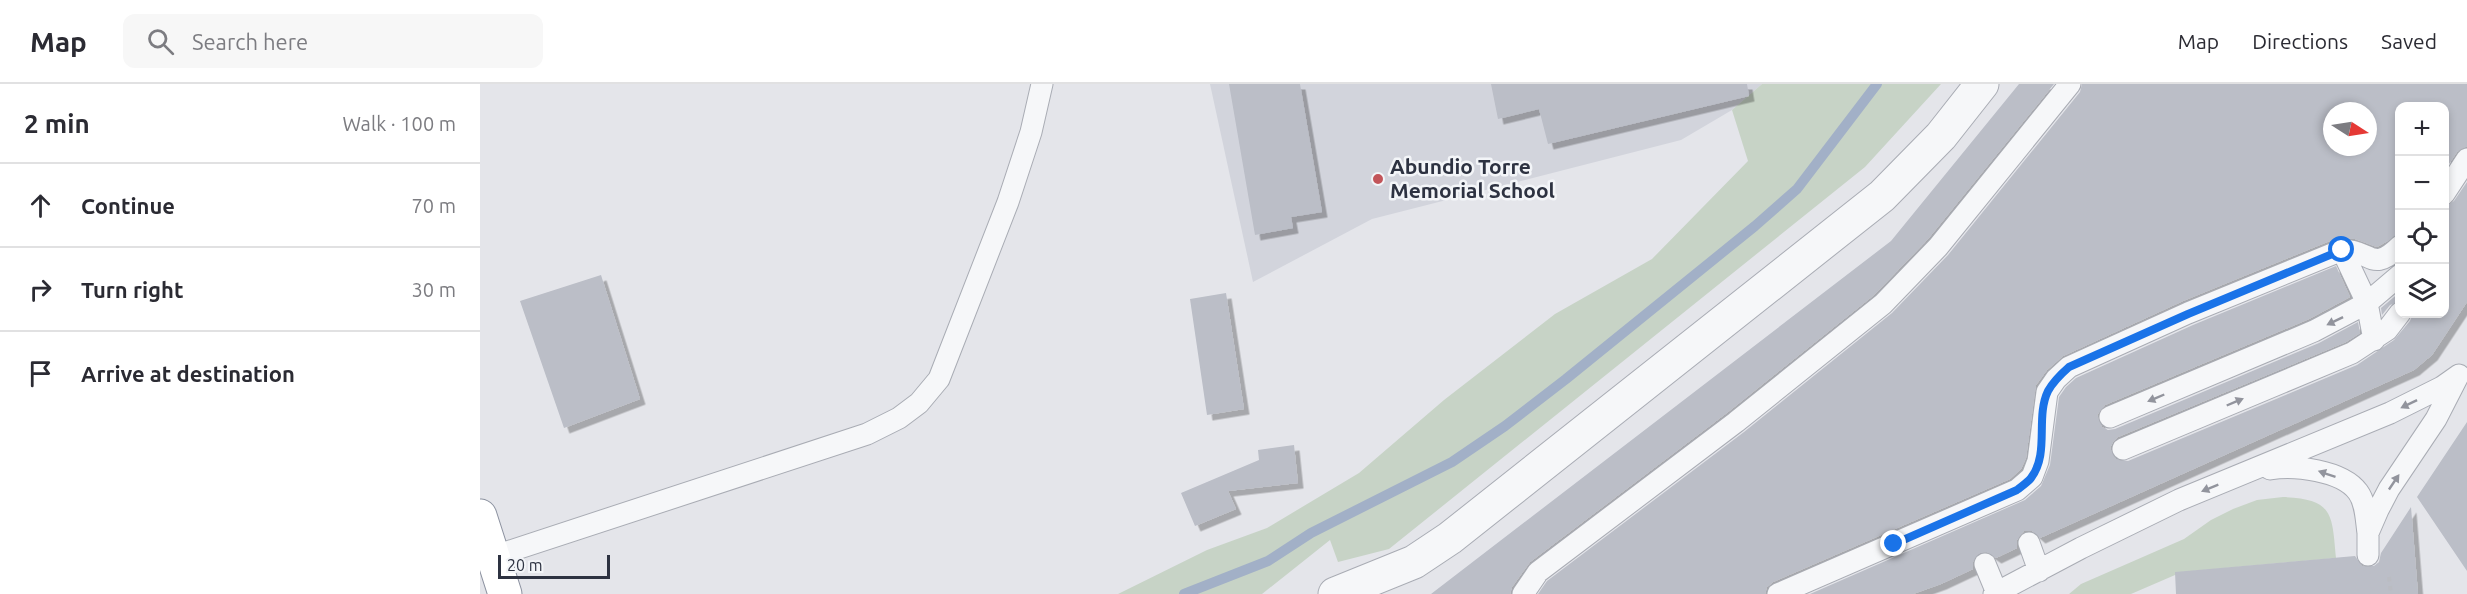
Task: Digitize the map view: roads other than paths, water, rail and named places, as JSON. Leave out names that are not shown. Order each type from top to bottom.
[{"type":"highway","points":[[480,516],[505,594]]},
{"type":"street","points":[[1346,593],[1414,562],[1450,538],[1873,204],[1941,136],[1982,84]]},
{"type":"lane","points":[[492,557],[867,434],[899,418],[919,403],[939,379],[961,325],[1011,192],[1031,132],[1042,84]]},
{"type":"lane","points":[[1523,594],[1529,581],[1538,572],[1736,422],[1883,304],[1938,247],[2070,84]]},
{"type":"lane","points":[[2449,188],[2467,159]]},
{"type":"lane","points":[[2342,250],[2367,303],[2374,340]]},
{"type":"lane","points":[[1778,594],[2017,490],[2032,477],[2038,461],[2047,392],[2056,379],[2069,367],[2166,323],[2342,250],[2350,250],[2378,260],[2385,259],[2395,250]]},
{"type":"lane","points":[[2110,417],[2314,331],[2367,303],[2395,279]]},
{"type":"lane","points":[[2123,449],[2332,362],[2374,340],[2387,330],[2396,318]]},
{"type":"lane","points":[[1985,564],[1996,593],[2179,500],[2390,413],[2442,387],[2463,369]]},
{"type":"lane","points":[[2368,533],[2389,489],[2436,419],[2463,369]]},
{"type":"lane","points":[[2247,472],[2278,468],[2301,469],[2325,472],[2347,483],[2358,491],[2365,508],[2368,555]]},
{"type":"lane","points":[[2029,543],[2039,571]]},
{"type":"waterway","points":[[1184,594],[1268,561],[1311,533],[1452,462],[1505,426],[1755,226],[1797,189],[1877,84]]},
{"type":"place","name":"Abundio Torre Memorial School","points":[[1378,179]]}]
